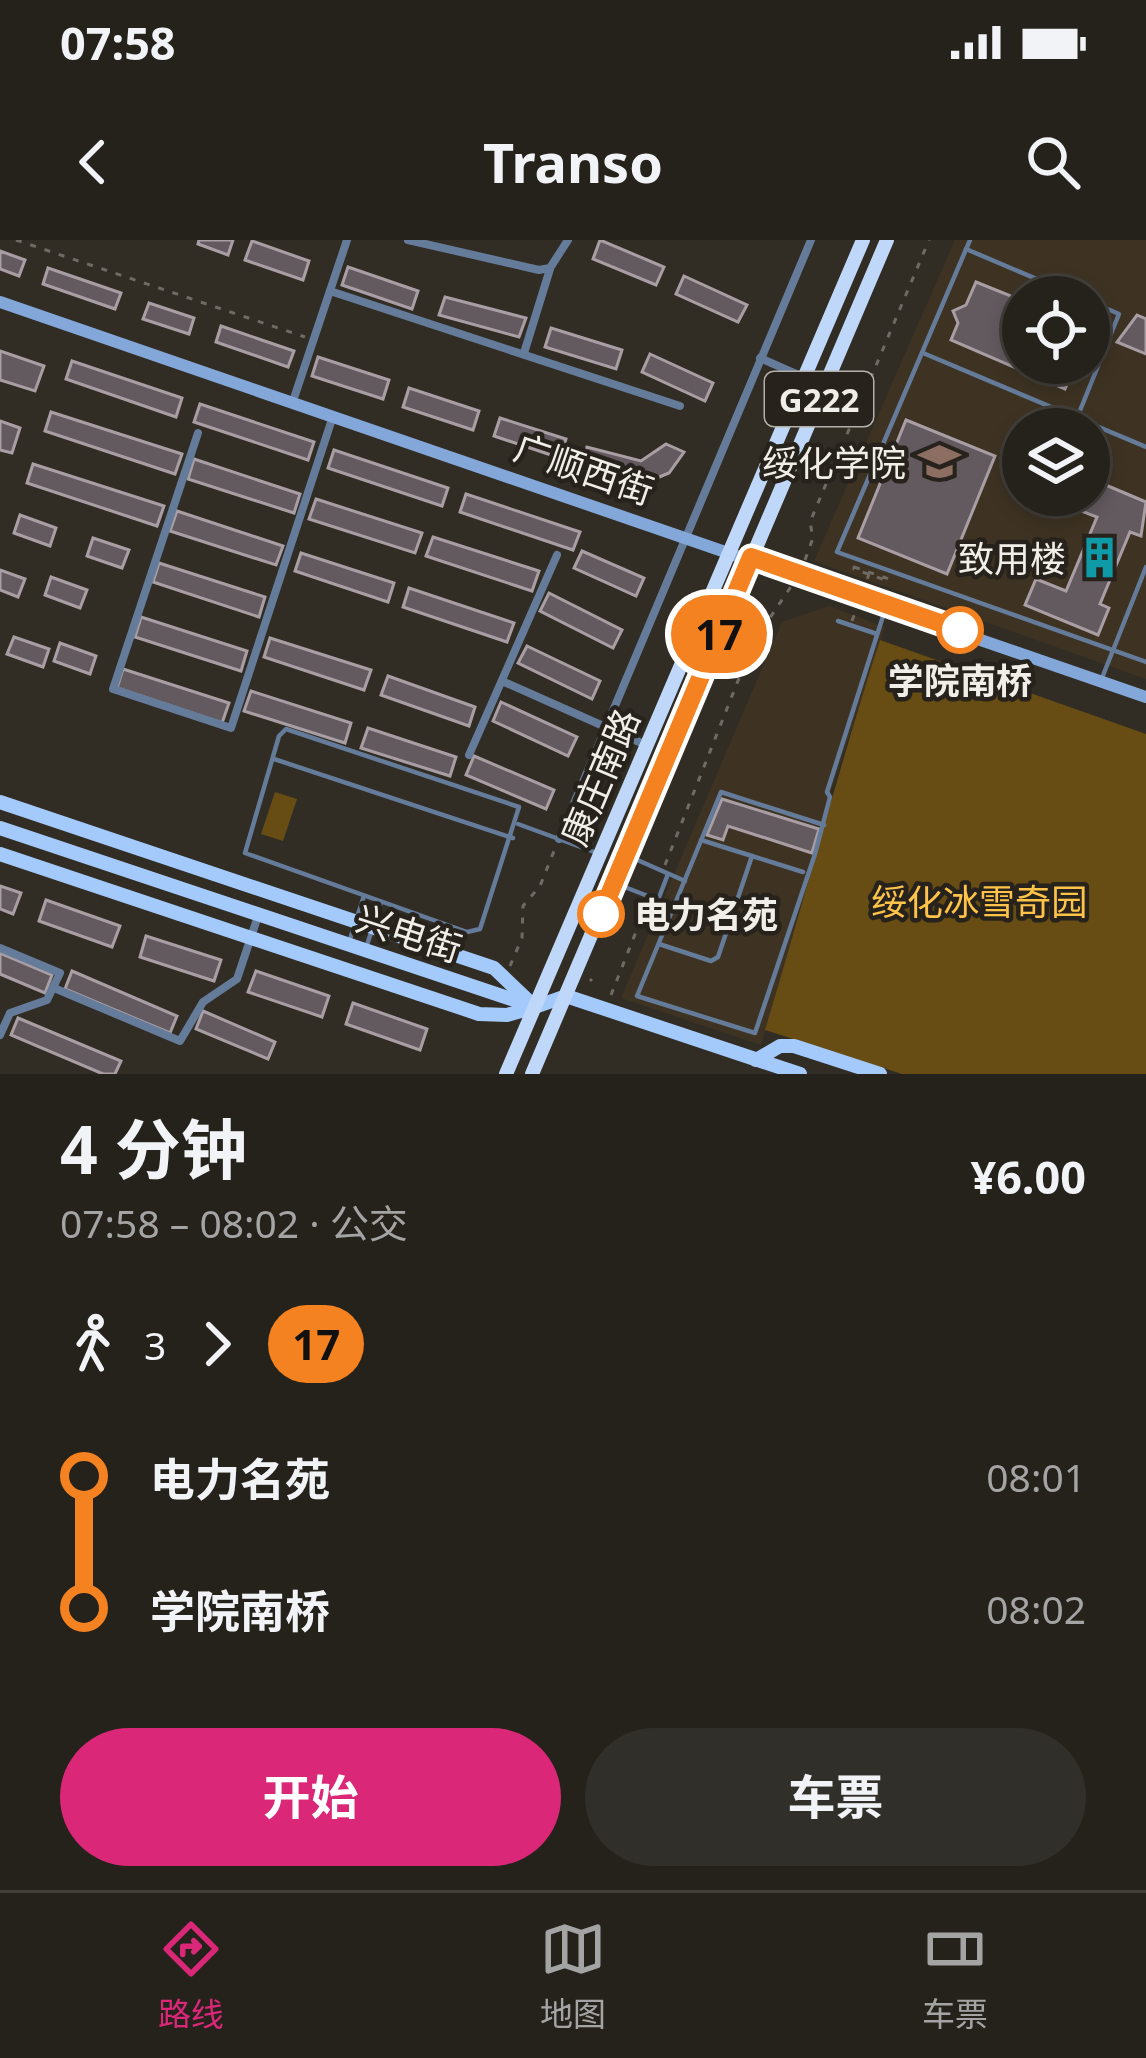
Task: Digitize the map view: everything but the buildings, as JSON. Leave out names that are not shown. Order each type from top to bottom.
[{"type":"highway","name":"康庄南路","points":[[506,1074],[863,240]]},
{"type":"highway","name":"康庄南路","points":[[532,1074],[887,240]]},
{"type":"main road","name":"广顺西街","points":[[0,302],[751,557],[1146,697]]},
{"type":"main road","points":[[0,802],[494,968],[535,1006]]},
{"type":"main road","name":"兴电街","points":[[0,828],[535,1006]]},
{"type":"main road","points":[[0,854],[479,1014],[507,1016],[566,996],[800,1074]]},
{"type":"main road","points":[[752,1058],[780,1046],[794,1046],[880,1074]]},
{"type":"street","points":[[293,401],[346,240]]},
{"type":"street","points":[[411,240],[494,263],[550,268]]},
{"type":"street","points":[[524,353],[550,268],[568,240]]},
{"type":"street","points":[[560,839],[811,240]]},
{"type":"street","points":[[329,291],[680,406]]},
{"type":"street","points":[[760,358],[804,377]]},
{"type":"street","points":[[198,434],[112,689],[232,728],[334,415]]},
{"type":"street","points":[[469,755],[557,555]]},
{"type":"street","points":[[502,681],[646,746]]},
{"type":"street","points":[[54,988],[180,1041],[202,1002],[237,980],[258,914]]},
{"type":"street","points":[[0,948],[60,973],[47,1000],[10,1013],[0,1035]]},
{"type":"lane","points":[[970,240],[837,552],[1146,662]]},
{"type":"lane","points":[[966,249],[1030,276]]},
{"type":"lane","points":[[1110,310],[1119,314],[1110,336]]},
{"type":"lane","points":[[923,353],[1052,408]]},
{"type":"lane","points":[[1110,432],[1146,447]]},
{"type":"lane","points":[[1101,680],[1146,566]]},
{"type":"lane","points":[[752,1058],[755,1034],[824,825],[827,792],[887,605]]},
{"type":"lane","points":[[838,621],[877,634]]},
{"type":"lane","points":[[291,729],[516,804],[521,810],[518,824],[485,923],[476,932],[245,854],[272,758],[282,732],[291,729]]},
{"type":"lane","points":[[272,758],[513,838]]},
{"type":"lane","points":[[755,1034],[638,996],[721,792],[824,825]]},
{"type":"lane","points":[[518,824],[600,854]]},
{"type":"lane","points":[[701,840],[805,873]]},
{"type":"lane","points":[[626,855],[685,881]]},
{"type":"lane","points":[[659,944],[711,961],[718,957],[752,856]]},
{"type":"lane","points":[[658,900],[665,873]]},
{"type":"lane","points":[[614,883],[674,906]]},
{"type":"lane","points":[[349,944],[364,896]]},
{"type":"lane","points":[[366,950],[381,902]]},
{"type":"path","points":[[16,240],[314,340]]},
{"type":"path","points":[[805,560],[813,538],[810,522],[929,240]]},
{"type":"path","points":[[850,563],[894,579]]},
{"type":"path","points":[[852,621],[870,573]]},
{"type":"path","points":[[665,873],[753,643],[793,584]]},
{"type":"path","points":[[508,968],[523,938],[523,906],[540,886],[560,839]]},
{"type":"path","points":[[610,995],[650,897]]},
{"type":"shaded area","name":"绥化学院","points":[[955,240],[1146,240],[1146,679],[814,561]]},
{"type":"shaded area","points":[[829,606],[885,627],[831,791],[825,835],[761,1045],[621,998],[782,622]]},
{"type":"green space","name":"绥化冰雪奇园","points":[[880,640],[1146,734],[1146,1074],[902,1074],[765,1030]]},
{"type":"green space","points":[[275,792],[297,799],[283,841],[261,834]]},
{"type":"bus line","name":"17","points":[[601,914],[751,557],[960,630]]},
{"type":"place","name":"绥化学院","points":[[940,462]]},
{"type":"place","name":"致用楼","points":[[1100,558]]},
{"type":"place","name":"学院南桥","points":[[960,630]]},
{"type":"place","name":"电力名苑","points":[[601,914]]}]
